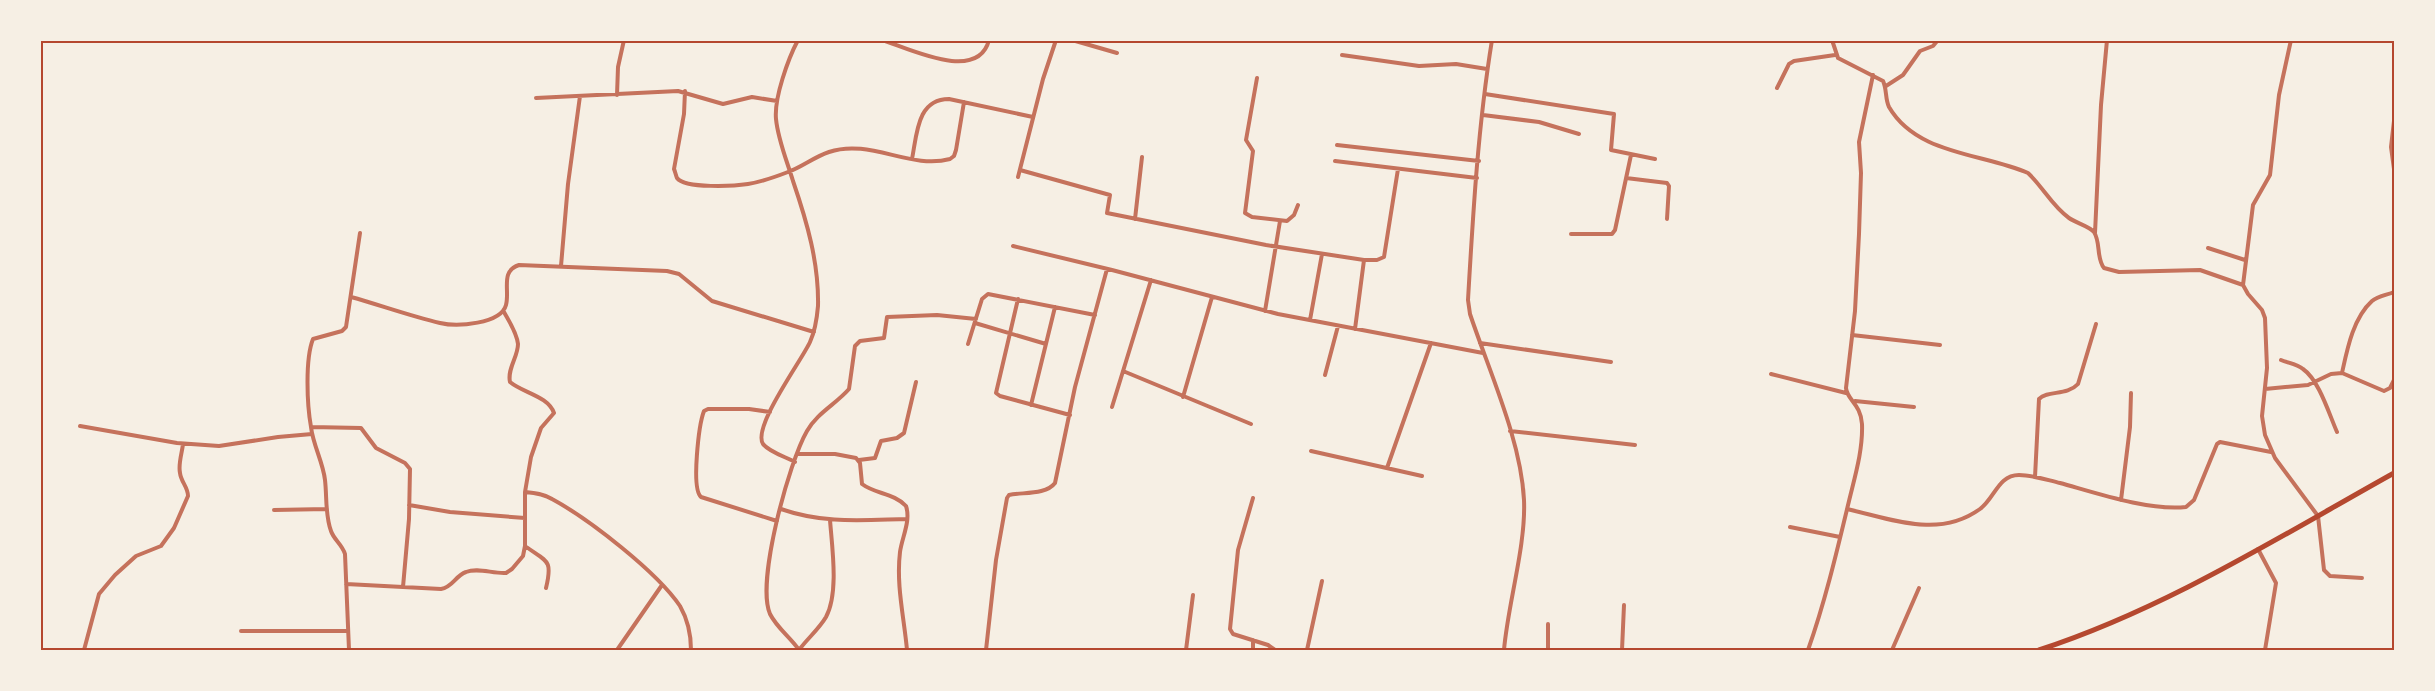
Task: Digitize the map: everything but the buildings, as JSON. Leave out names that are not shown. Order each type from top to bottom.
[{"type":"main road","points":[[2039,651],[2152,606],[2394,473]]},
{"type":"street","points":[[616,95],[618,67],[624,40]]},
{"type":"street","points":[[795,462],[762,443],[762,433],[770,412],[814,332],[818,295],[811,238],[776,118],[777,101],[798,40]]},
{"type":"street","points":[[882,40],[951,62],[976,60],[983,54],[989,40]]},
{"type":"street","points":[[1018,177],[1056,40]]},
{"type":"street","points":[[1072,40],[1117,53]]},
{"type":"street","points":[[1492,40],[1487,69],[1468,300],[1470,314],[1510,431],[1524,500],[1520,544],[1504,651]]},
{"type":"street","points":[[1832,40],[1835,55],[1838,58],[1883,81],[1886,86],[1887,104],[1919,138],[2028,173],[2049,200],[2069,218],[2095,234]]},
{"type":"street","points":[[1886,86],[1903,75],[1920,51],[1933,46],[1938,40]]},
{"type":"street","points":[[2108,40],[2101,105],[2095,234],[2102,265],[2109,271],[2200,270],[2243,285]]},
{"type":"street","points":[[2291,40],[2279,95],[2272,164],[2268,180],[2253,205],[2243,285],[2262,310],[2265,318],[2265,389],[2262,416],[2271,452],[2318,516],[2324,570],[2330,576],[2362,578]]},
{"type":"street","points":[[1342,55],[1419,66],[1456,64],[1487,69]]},
{"type":"street","points":[[1778,87],[1789,64],[1794,61],[1835,55]]},
{"type":"street","points":[[1846,393],[1852,335],[1861,183],[1859,142],[1873,75]]},
{"type":"street","points":[[1257,78],[1246,140],[1252,152],[1245,213],[1252,217],[1280,221],[1291,220],[1298,205]]},
{"type":"street","points":[[685,91],[684,114],[674,160],[676,177],[680,181],[699,185],[748,184],[790,171],[830,151],[876,151],[912,159],[944,160],[954,156],[964,102]]},
{"type":"street","points":[[536,98],[685,91],[723,104],[752,97],[777,101]]},
{"type":"street","points":[[1485,94],[1614,114],[1611,150],[1655,159]]},
{"type":"street","points":[[561,267],[568,184],[580,96]]},
{"type":"street","points":[[912,159],[918,131],[929,105],[939,99],[1033,117]]},
{"type":"street","points":[[1483,115],[1539,122],[1579,134]]},
{"type":"street","points":[[2394,121],[2391,147],[2394,169]]},
{"type":"street","points":[[1336,145],[1479,161]]},
{"type":"street","points":[[1571,234],[1612,234],[1615,230],[1631,155]]},
{"type":"street","points":[[1135,219],[1142,157]]},
{"type":"street","points":[[1335,162],[1477,178]]},
{"type":"street","points":[[1020,170],[1110,195],[1107,213],[1276,247],[1377,260],[1384,257],[1398,169]]},
{"type":"street","points":[[1626,178],[1667,183],[1669,186],[1667,219]]},
{"type":"street","points":[[1265,311],[1280,221]]},
{"type":"street","points":[[349,651],[345,554],[331,533],[322,463],[310,427],[309,380],[313,339],[342,331],[346,327],[360,233]]},
{"type":"street","points":[[1013,246],[1107,268],[1265,311],[1483,354]]},
{"type":"street","points":[[2208,248],[2245,260]]},
{"type":"street","points":[[1310,320],[1322,254]]},
{"type":"street","points":[[1355,328],[1364,260]]},
{"type":"street","points":[[351,297],[442,323],[479,322],[498,317],[504,312],[507,302],[508,272],[512,267],[519,265],[667,272],[679,274],[712,301],[814,332]]},
{"type":"street","points":[[986,651],[996,560],[1007,498],[1009,495],[1051,489],[1058,473],[1070,415],[1107,268]]},
{"type":"street","points":[[1112,407],[1151,280]]},
{"type":"street","points":[[2342,373],[2349,342],[2369,304],[2379,297],[2394,292]]},
{"type":"street","points":[[969,344],[985,295],[995,294],[1095,315]]},
{"type":"street","points":[[1183,397],[1212,297]]},
{"type":"street","points":[[1018,299],[996,393],[1070,415]]},
{"type":"street","points":[[1031,405],[1055,307]]},
{"type":"street","points":[[346,584],[441,589],[451,586],[466,571],[506,573],[519,562],[525,546],[525,492],[537,435],[540,428],[554,413],[551,407],[535,395],[510,382],[518,340],[504,312]]},
{"type":"street","points":[[830,520],[833,580],[831,604],[825,618],[799,650],[771,616],[768,606],[767,578],[769,554],[780,508],[802,439],[814,421],[849,389],[855,345],[860,341],[884,338],[886,318],[938,315],[975,321],[1046,344]]},
{"type":"street","points":[[2035,477],[2039,399],[2075,388],[2096,324]]},
{"type":"street","points":[[1325,375],[1338,326]]},
{"type":"street","points":[[1852,335],[1940,345]]},
{"type":"street","points":[[1387,468],[1431,343]]},
{"type":"street","points":[[1480,343],[1611,362]]},
{"type":"street","points":[[2281,360],[2304,369],[2315,382],[2337,432]]},
{"type":"street","points":[[1123,371],[1251,424]]},
{"type":"street","points":[[2265,389],[2308,385],[2331,374],[2342,373],[2384,391],[2390,388],[2394,380]]},
{"type":"street","points":[[1771,374],[1846,393],[1860,412],[1862,433],[1847,509],[1824,603],[1808,651]]},
{"type":"street","points":[[798,454],[835,454],[858,460],[874,458],[881,441],[897,438],[904,433],[916,382]]},
{"type":"street","points":[[2121,500],[2130,427],[2131,393]]},
{"type":"street","points":[[1854,401],[1914,407]]},
{"type":"street","points":[[770,412],[749,409],[704,411],[696,490],[701,497],[777,521]]},
{"type":"street","points":[[80,426],[183,444],[219,446],[312,434]]},
{"type":"street","points":[[310,427],[355,426],[365,431],[376,448],[392,459],[405,463],[410,469],[403,587]]},
{"type":"street","points":[[1510,431],[1635,445]]},
{"type":"street","points":[[1847,509],[1919,526],[1938,526],[1965,518],[1980,509],[2003,480],[2016,475],[2035,477],[2121,500],[2186,507],[2194,500],[2217,444],[2220,442],[2271,452]]},
{"type":"street","points":[[84,651],[95,605],[105,585],[136,556],[161,546],[174,528],[188,496],[179,469],[183,444]]},
{"type":"street","points":[[1311,452],[1422,476]]},
{"type":"street","points":[[858,460],[862,484],[903,502],[908,511],[900,552],[898,584],[907,651]]},
{"type":"street","points":[[525,492],[546,496],[567,508],[616,542],[662,585],[681,608],[688,624],[691,651]]},
{"type":"street","points":[[1253,498],[1238,550],[1230,629],[1233,634],[1268,645],[1275,651]]},
{"type":"street","points":[[409,506],[525,518]]},
{"type":"street","points":[[780,508],[811,518],[830,520],[907,519]]},
{"type":"street","points":[[274,510],[327,509]]},
{"type":"street","points":[[1790,527],[1840,537]]},
{"type":"street","points":[[525,546],[549,564],[546,588]]},
{"type":"street","points":[[2258,549],[2276,583],[2265,651]]},
{"type":"street","points":[[1308,651],[1322,581]]},
{"type":"street","points":[[617,651],[662,585]]},
{"type":"street","points":[[1892,651],[1918,588]]},
{"type":"street","points":[[1186,651],[1193,595]]},
{"type":"street","points":[[1622,651],[1624,605]]},
{"type":"street","points":[[1548,624],[1548,651]]},
{"type":"street","points":[[241,631],[348,631]]},
{"type":"street","points":[[1252,651],[1253,640]]}]
